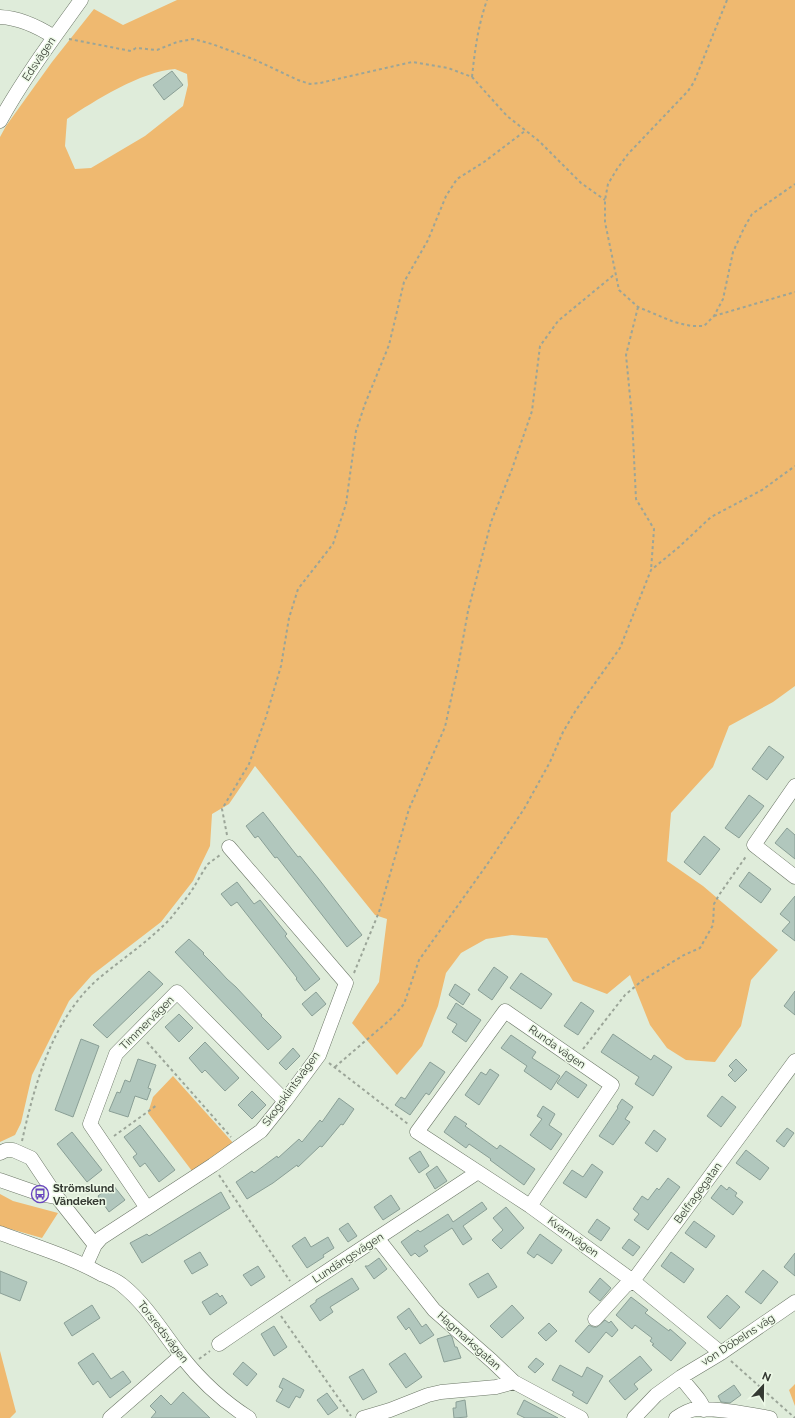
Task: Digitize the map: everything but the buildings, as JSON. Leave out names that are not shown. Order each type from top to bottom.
[{"type":"street","name":"Edsvägen","points":[[0,121],[8,106],[54,37],[81,0]]},
{"type":"street","points":[[0,17],[27,22],[54,37]]},
{"type":"street","points":[[795,786],[754,845],[795,877]]},
{"type":"street","points":[[229,847],[346,983]]},
{"type":"street","name":"Skogsklintsvägen","points":[[86,1265],[95,1245],[101,1238],[213,1166],[261,1131],[319,1055],[346,983]]},
{"type":"street","name":"Timmervägen","points":[[147,1208],[90,1124],[116,1054],[177,992],[285,1101]]},
{"type":"street","name":"Runda vägen","points":[[418,1132],[505,1012],[612,1085],[530,1206]]},
{"type":"street","name":"Belfragegatan","points":[[595,1319],[625,1286],[633,1280],[795,1062]]},
{"type":"street","name":"Kvarnvägen","points":[[418,1132],[530,1206],[633,1280],[721,1353]]},
{"type":"street","points":[[0,1153],[6,1150],[13,1150],[31,1158],[57,1197],[95,1245]]},
{"type":"street","name":"Lundängsvägen","points":[[219,1344],[296,1291],[378,1239],[478,1172]]},
{"type":"street","points":[[0,1180],[40,1194],[57,1197]]},
{"type":"street","name":"Torsredsvägen","points":[[0,1233],[86,1265],[121,1284],[147,1309],[185,1361],[211,1389],[234,1409],[249,1418]]},
{"type":"street","name":"Hagmarksgatan","points":[[378,1239],[434,1310],[514,1382],[581,1418]]},
{"type":"street","name":"von Döbelns väg","points":[[634,1418],[656,1395],[681,1377],[721,1353],[795,1302]]},
{"type":"street","points":[[110,1418],[185,1361]]},
{"type":"street","points":[[681,1377],[692,1393],[700,1400],[704,1410]]},
{"type":"street","points":[[363,1418],[393,1414],[428,1395],[441,1392],[496,1387],[514,1382]]},
{"type":"street","points":[[676,1418],[690,1411],[704,1410],[753,1414],[770,1418]]},
{"type":"path","points":[[472,77],[476,38],[487,0]]},
{"type":"path","points":[[727,0],[694,82],[688,91],[628,154],[608,184],[604,200],[605,222],[619,290],[638,307],[674,322],[691,326],[704,326],[714,316],[723,299],[733,252],[752,214],[795,184]]},
{"type":"path","points":[[54,37],[131,51],[136,48],[157,50],[177,42],[193,39],[212,44],[253,59],[310,84],[412,62],[448,68],[472,77],[507,116],[544,146],[581,183],[604,200]]},
{"type":"path","points":[[19,1152],[38,1078],[55,1038],[75,1004],[98,980],[151,937],[170,918],[188,896],[208,865],[229,847],[222,808],[248,764],[266,717],[281,666],[289,618],[298,589],[333,544],[346,504],[356,431],[364,404],[389,345],[404,282],[428,240],[446,196],[457,179],[484,162],[525,131]]},
{"type":"path","points":[[346,983],[353,975],[369,938],[379,912],[408,809],[445,727],[468,611],[490,529],[532,411],[540,346],[558,321],[615,274]]},
{"type":"path","points":[[714,316],[795,292]]},
{"type":"path","points":[[335,1068],[392,1018],[404,1004],[419,960],[486,866],[524,809],[550,762],[563,732],[576,710],[620,648],[651,570],[654,529],[636,499],[632,416],[626,355],[638,307]]},
{"type":"path","points":[[651,570],[679,547],[711,517],[762,490],[795,466]]},
{"type":"path","points":[[574,1059],[625,995],[643,980],[684,955],[700,948],[713,925],[714,904],[754,845]]},
{"type":"path","points":[[138,1032],[239,1146]]},
{"type":"path","points":[[319,1055],[418,1132]]},
{"type":"path","points":[[104,1145],[157,1105]]},
{"type":"path","points":[[213,1166],[296,1291]]},
{"type":"path","points":[[274,1306],[352,1418]]},
{"type":"path","points":[[185,1361],[219,1344]]},
{"type":"path","points":[[721,1353],[795,1418]]},
{"type":"shaded area","points":[[177,0],[795,0],[795,686],[773,702],[729,726],[713,767],[671,813],[667,861],[703,886],[778,950],[751,980],[741,1026],[715,1062],[686,1060],[667,1048],[650,1025],[630,975],[607,994],[573,981],[547,938],[512,935],[486,939],[461,953],[446,973],[438,1006],[422,1046],[397,1075],[352,1023],[379,982],[387,919],[375,915],[255,766],[229,804],[212,814],[210,846],[193,881],[161,922],[92,975],[69,1001],[32,1075],[21,1123],[15,1135],[0,1142],[0,137],[6,126],[52,62],[94,9],[123,25]],"holes":[[[175,69],[187,74],[188,85],[183,106],[145,136],[91,168],[75,169],[65,146],[67,119],[104,96],[148,75]]]},
{"type":"shaded area","points":[[173,1076],[234,1144],[192,1171],[148,1113],[153,1097]]},
{"type":"shaded area","points":[[0,1194],[13,1201],[58,1213],[42,1238],[0,1226]]},
{"type":"shaded area","points":[[0,1351],[16,1412],[10,1418],[0,1418]]},
{"type":"shaded area","points":[[795,1384],[795,1406],[789,1390]]},
{"type":"place","name":"Strömslund Vändeken","points":[[40,1194]]}]
